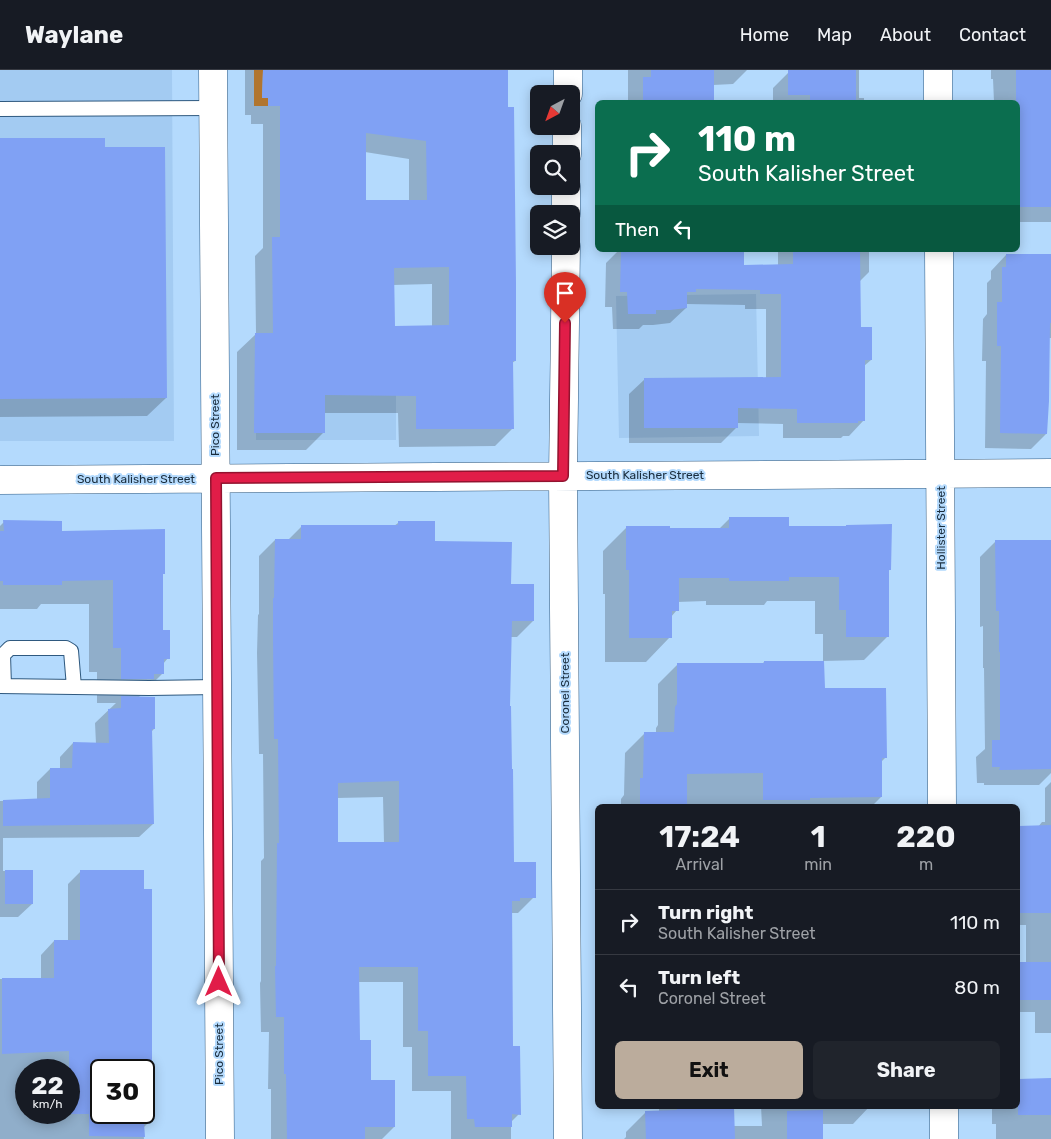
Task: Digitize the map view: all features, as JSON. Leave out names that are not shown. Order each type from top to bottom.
[{"type":"street","name":"Pico Street","points":[[213,70],[220,1139]]},
{"type":"street","points":[[568,70],[568,85]]},
{"type":"street","points":[[938,70],[938,100]]},
{"type":"street","name":"Hollister Street","points":[[939,252],[942,804]]},
{"type":"street","name":"Coronel Street","points":[[566,255],[563,476],[568,1139]]},
{"type":"street","name":"South Kalisher Street","points":[[0,480],[1051,473]]},
{"type":"street","points":[[944,1109],[944,1139]]},
{"type":"lane","points":[[0,109],[214,108]]},
{"type":"lane","points":[[74,687],[71,651],[66,648],[10,648],[3,655],[2,686],[74,687],[150,688],[217,687]]},
{"type":"shaded area","points":[[0,70],[172,70],[174,441],[0,441]]},
{"type":"shaded area","points":[[254,70],[263,70],[262,97],[268,98],[268,106],[254,106]]},
{"type":"shaded area","points":[[756,294],[759,436],[619,438],[616,296]]},
{"type":"shaded area","points":[[396,335],[396,440],[256,440],[256,336]]},
{"type":"building","points":[[263,70],[508,70],[508,107],[514,107],[516,361],[513,361],[514,429],[416,429],[416,396],[325,395],[325,433],[254,433],[255,333],[273,333],[272,237],[280,237],[280,106],[268,106],[268,98],[262,98]],"holes":[[[366,133],[426,141],[427,200],[366,200]],[[449,267],[449,325],[395,326],[394,268]]]},
{"type":"building","points":[[651,70],[714,70],[714,100],[643,100],[643,77],[651,77]]},
{"type":"building","points":[[788,70],[856,70],[856,100],[810,100],[810,95],[788,95]]},
{"type":"building","points":[[1016,70],[1051,70],[1051,207],[1020,207],[1020,100],[1016,100]]},
{"type":"building","points":[[0,138],[105,138],[105,147],[165,147],[167,398],[0,399]]},
{"type":"building","points":[[621,252],[744,252],[744,265],[793,264],[793,252],[860,252],[861,327],[872,327],[872,360],[865,360],[865,421],[858,421],[858,423],[797,423],[797,409],[738,408],[738,428],[644,428],[644,378],[781,377],[781,294],[760,294],[760,290],[696,289],[696,292],[687,292],[687,308],[656,310],[656,314],[628,314],[627,292],[620,292]]},
{"type":"building","points":[[1006,254],[1051,254],[1051,323],[1047,434],[1000,433],[1001,346],[997,346],[997,302],[1002,302],[1002,267],[1006,267]]},
{"type":"building","points":[[729,517],[789,517],[789,526],[892,524],[891,570],[889,570],[889,637],[846,637],[846,610],[839,610],[839,577],[789,577],[789,581],[729,581],[729,578],[679,578],[679,611],[672,611],[672,638],[629,638],[629,570],[626,570],[626,526],[729,528]]},
{"type":"building","points":[[3,520],[62,521],[62,531],[165,529],[163,630],[170,630],[170,659],[164,659],[164,674],[154,674],[154,679],[121,679],[121,648],[113,648],[113,580],[62,581],[62,585],[3,585],[3,581],[0,581],[0,531],[4,531]]},
{"type":"building","points":[[398,521],[435,521],[435,541],[512,542],[511,584],[534,584],[534,621],[512,621],[510,706],[514,862],[536,862],[536,898],[520,898],[520,901],[512,901],[513,1046],[520,1046],[521,1115],[512,1114],[512,1127],[475,1127],[474,1119],[467,1119],[466,1076],[428,1076],[428,1031],[418,1031],[418,967],[359,967],[360,1040],[371,1040],[371,1080],[395,1080],[395,1127],[365,1127],[365,1139],[287,1139],[284,1017],[276,1017],[277,843],[279,843],[278,739],[274,739],[273,598],[275,539],[301,539],[301,525],[398,525]],"holes":[[[399,781],[399,842],[338,842],[338,783]]]},
{"type":"building","points":[[995,540],[1051,540],[1051,769],[999,770],[1000,767],[992,767],[992,740],[1000,740],[999,611],[996,611]]},
{"type":"building","points":[[764,661],[824,661],[825,688],[886,688],[887,758],[882,758],[882,797],[763,800],[763,773],[687,774],[687,804],[640,804],[640,778],[643,778],[644,732],[674,732],[675,707],[677,704],[677,663],[764,663]]},
{"type":"building","points":[[121,696],[155,697],[155,729],[152,729],[154,824],[3,826],[3,800],[50,798],[50,768],[72,768],[73,742],[109,743],[108,709],[121,708]]},
{"type":"building","points":[[1051,825],[1051,913],[1020,913],[1020,826]]},
{"type":"building","points":[[5,870],[33,870],[33,904],[5,904]]},
{"type":"building","points":[[80,870],[144,870],[144,889],[152,889],[152,1059],[90,1059],[90,1124],[144,1124],[145,1137],[89,1136],[89,1114],[80,1114],[80,1059],[69,1059],[69,1051],[2,1054],[2,978],[54,978],[54,940],[80,940]]},
{"type":"building","points":[[1020,962],[1051,962],[1051,1000],[1020,1000]]},
{"type":"building","points":[[1051,1078],[1051,1115],[1018,1115],[1018,1109],[1020,1109],[1020,1079]]},
{"type":"building","points":[[734,1109],[735,1139],[646,1139],[645,1111]]},
{"type":"building","points":[[823,1110],[823,1139],[787,1139],[787,1111]]},
{"type":"route","points":[[219,982],[216,478],[563,476],[565,323]]}]
